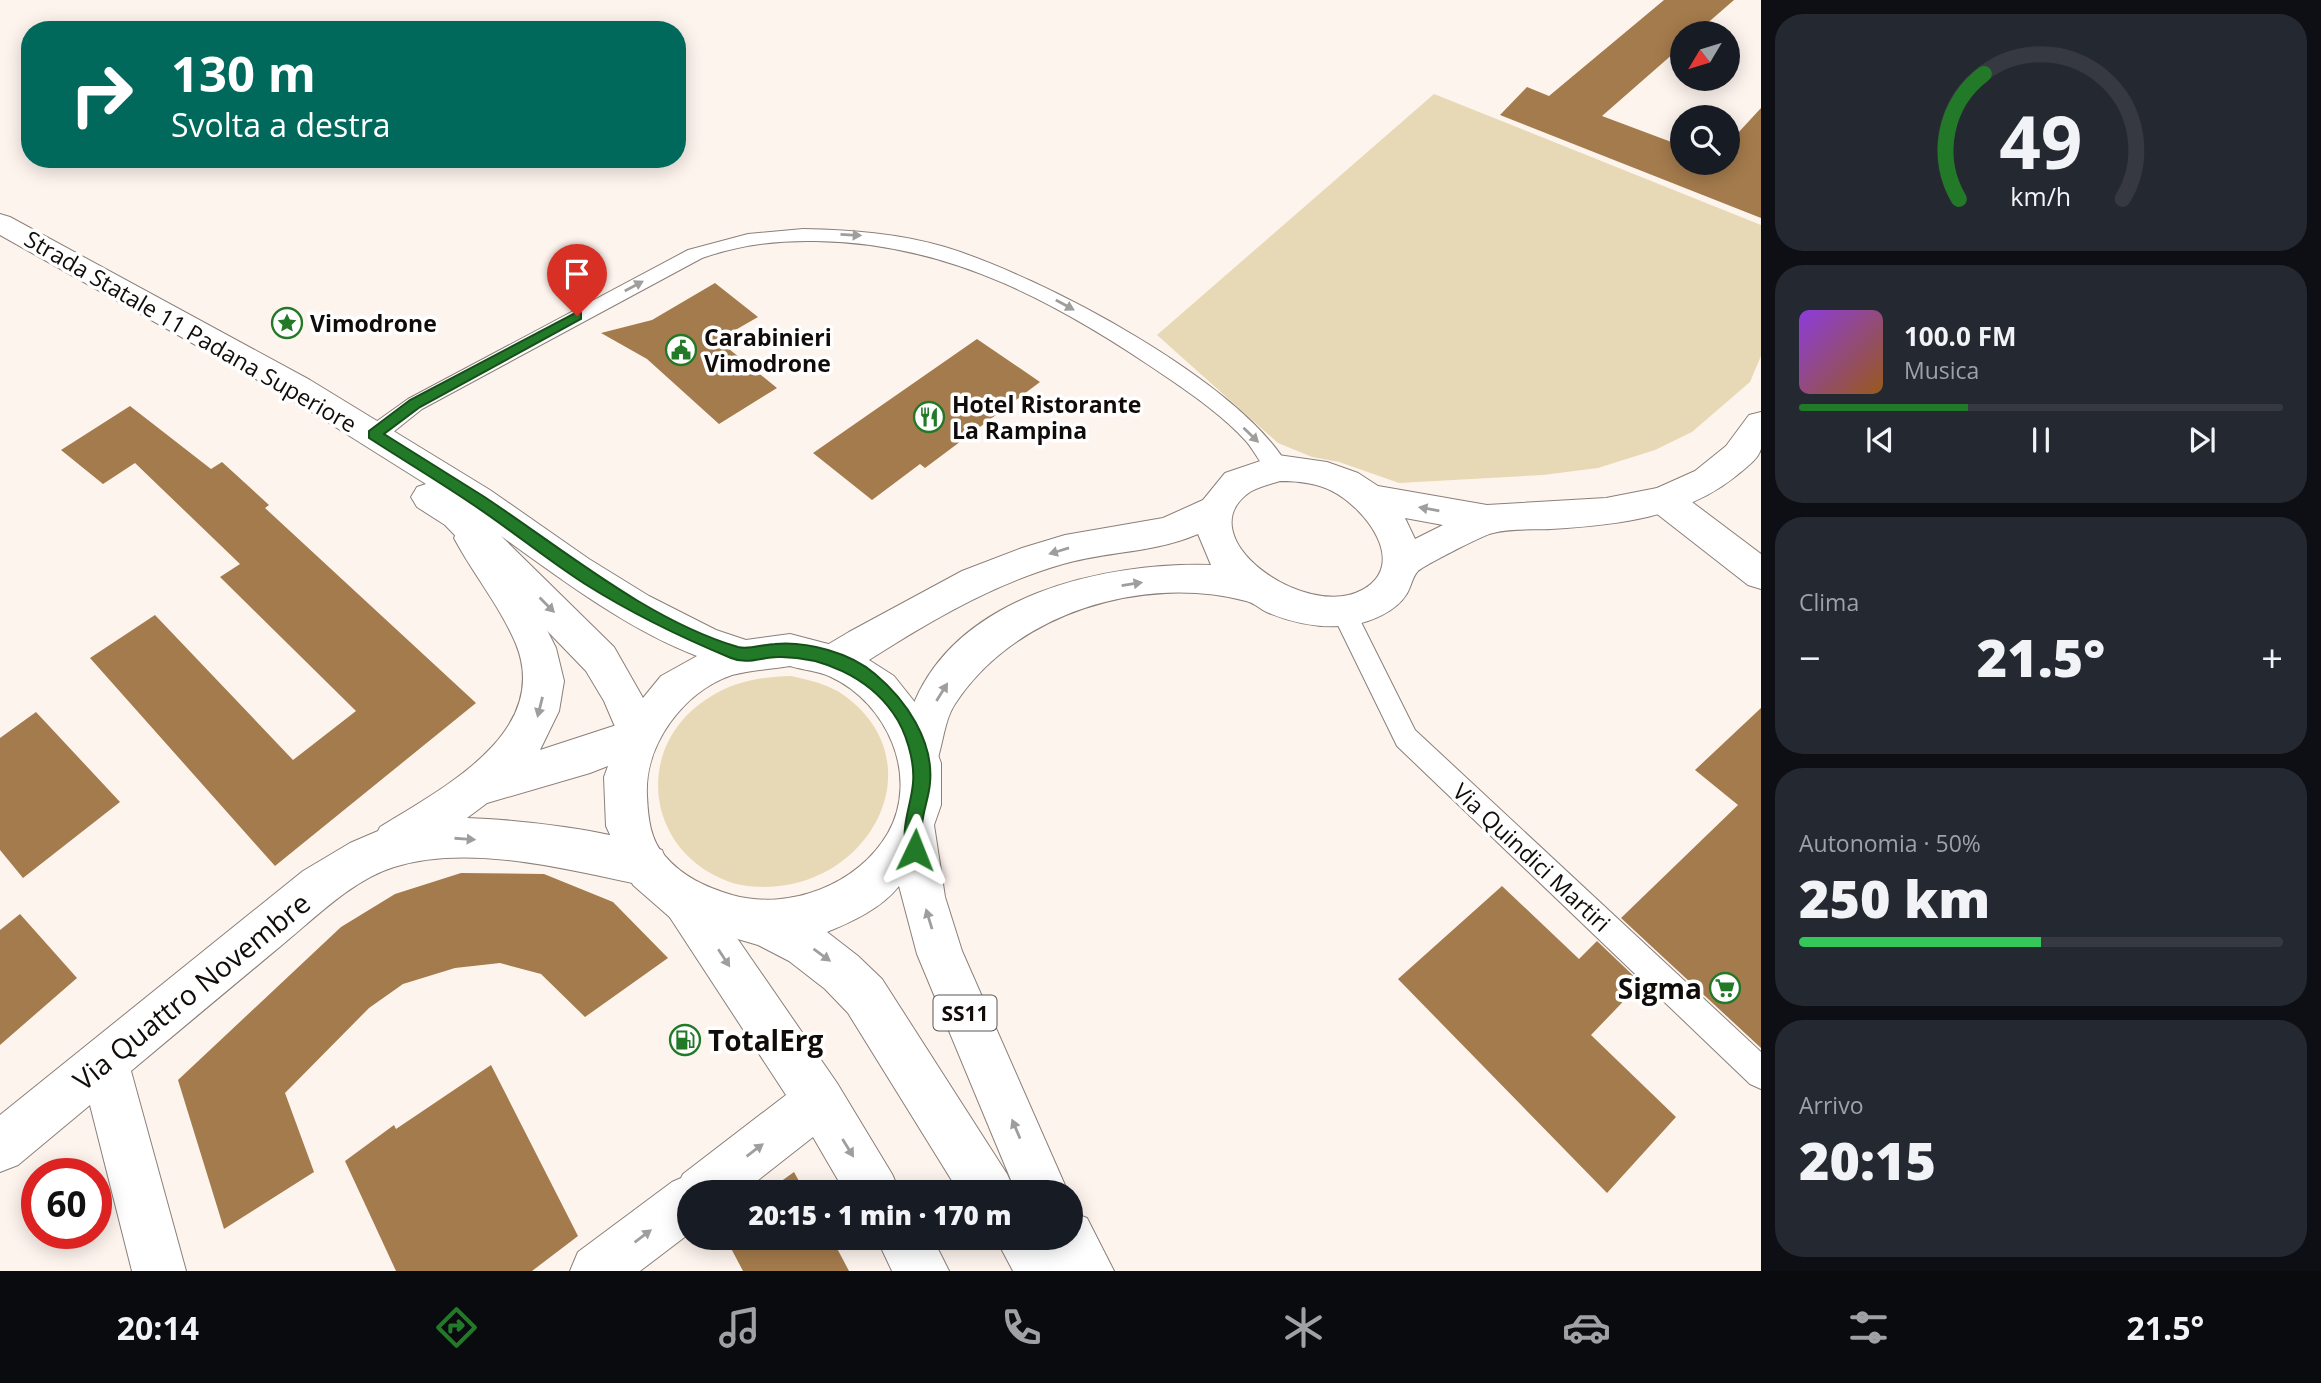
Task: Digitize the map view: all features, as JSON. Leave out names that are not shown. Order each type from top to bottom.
[{"type":"street","name":"Strada Statale 11 Padana Superiore","points":[[1,229],[298,388],[478,500],[583,575],[636,607],[702,640],[741,655]]},
{"type":"street","name":"Strada Statale 11 Padana Superiore","points":[[1,229],[273,404],[458,515],[600,659],[621,694],[636,734]]},
{"type":"street","points":[[1370,498],[1487,519],[1548,518],[1606,512],[1664,500],[1707,480],[1738,455],[1761,424]]},
{"type":"street","points":[[1278,468],[1311,470],[1336,478],[1370,498],[1383,510],[1397,532],[1402,562],[1394,582],[1382,596],[1368,605],[1343,611],[1304,610],[1280,603],[1252,587],[1237,574],[1220,549],[1215,528],[1218,508],[1232,486],[1246,477],[1278,468]]},
{"type":"street","points":[[1664,500],[1761,574]]},
{"type":"street","points":[[836,660],[958,589],[1013,566],[1066,548],[1177,528],[1218,508]]},
{"type":"street","name":"Via Quattro Novembre","points":[[4,1133],[104,1062],[319,886],[375,855],[479,786],[524,740],[536,720],[542,698],[544,674],[538,650],[525,622],[458,515]]},
{"type":"street","points":[[1402,562],[1487,519]]},
{"type":"street","points":[[919,756],[937,696],[949,680],[979,647],[1031,611],[1087,591],[1167,579],[1201,578],[1252,587]]},
{"type":"street","name":"Strada Statale 11 Padana Superiore","points":[[761,923],[810,917],[849,900],[884,872],[901,850],[913,827],[922,781],[914,735],[893,700],[867,676],[836,660],[790,650],[741,655],[710,666],[684,680],[662,701],[636,734],[626,768],[623,800],[632,840],[646,865],[665,886],[685,901],[721,917],[761,923],[801,940],[848,977],[865,996],[981,1180]]},
{"type":"street","name":"Via Quattro Novembre","points":[[479,786],[590,754],[636,734]]},
{"type":"street","name":"Strada Statale 11 Padana Superiore","points":[[913,827],[923,897],[940,954],[1037,1180]]},
{"type":"street","name":"Via Quattro Novembre","points":[[375,855],[396,846],[454,838],[555,847],[646,865]]},
{"type":"street","points":[[685,901],[819,1101],[867,1180]]},
{"type":"street","points":[[104,1062],[159,1271]]},
{"type":"street","points":[[717,1180],[819,1101]]},
{"type":"street","points":[[597,1271],[677,1210]]},
{"type":"street","points":[[910,1250],[922,1271]]},
{"type":"street","points":[[1030,1250],[1045,1271]]},
{"type":"street","points":[[1075,1250],[1087,1271]]},
{"type":"lane","points":[[374,435],[415,404],[695,254],[734,241],[821,234],[896,240],[993,268],[1090,320],[1166,366],[1213,399],[1256,440],[1278,468]]},
{"type":"lane","name":"Via Quindici Martiri","points":[[1343,611],[1406,738],[1761,1073]]},
{"type":"shaded area","points":[[1434,94],[1761,225],[1761,356],[1750,382],[1692,432],[1655,450],[1598,468],[1543,475],[1399,483],[1339,462],[1312,457],[1278,443],[1157,335]]},
{"type":"shaded area","points":[[791,676],[819,683],[839,692],[871,722],[885,751],[888,782],[881,811],[865,838],[842,861],[813,878],[773,887],[733,883],[699,866],[678,845],[665,821],[658,795],[660,767],[668,741],[685,717],[710,697],[749,681]]},
{"type":"building","points":[[1664,0],[1734,0],[1710,21],[1670,21],[1670,56],[1602,116],[1670,142],[1670,175],[1740,175],[1740,131],[1761,108],[1761,218],[1500,115],[1527,87],[1549,96]]},
{"type":"building","name":"Carabinieri Vimodrone","points":[[715,283],[758,317],[718,340],[777,388],[719,424],[647,359],[601,333],[652,320]]},
{"type":"building","name":"Hotel Ristorante La Rampina","points":[[977,339],[1040,382],[925,468],[920,464],[872,500],[813,453]]},
{"type":"building","points":[[130,406],[211,469],[222,462],[269,505],[265,508],[476,703],[275,866],[90,658],[155,615],[293,760],[356,711],[220,577],[240,564],[135,463],[103,484],[61,450]]},
{"type":"building","name":"Sigma","points":[[1761,708],[1761,1048],[1621,918],[1738,805],[1695,770]]},
{"type":"building","points":[[36,712],[120,802],[23,878],[0,850],[0,738]]},
{"type":"building","points":[[461,873],[544,874],[613,902],[668,958],[585,1017],[541,974],[500,963],[455,968],[403,984],[369,1008],[285,1093],[314,1172],[224,1229],[178,1080],[341,927],[395,894]]},
{"type":"building","points":[[1502,886],[1579,959],[1597,941],[1641,983],[1591,1035],[1676,1117],[1607,1193],[1398,979]]},
{"type":"building","points":[[20,914],[77,978],[0,1045],[0,930]]},
{"type":"building","points":[[491,1065],[578,1236],[532,1271],[396,1271],[345,1161],[394,1125],[396,1129]]},
{"type":"building","points":[[794,1172],[798,1180],[783,1180]]},
{"type":"building","points":[[732,1250],[838,1250],[849,1271],[743,1271]]},
{"type":"place","name":"Vimodrone","points":[[287,323]]},
{"type":"place","name":"Carabinieri Vimodrone","points":[[681,350]]},
{"type":"place","name":"Hotel Ristorante La Rampina","points":[[929,417]]},
{"type":"place","name":"Sigma","points":[[1725,988]]},
{"type":"place","name":"TotalErg","points":[[685,1040]]},
{"type":"route","points":[[577,316],[415,404],[374,435],[478,500],[590,579],[674,628],[741,655],[777,650],[801,651],[836,660],[867,676],[899,707],[916,742],[922,781],[913,827],[915,850]]}]
